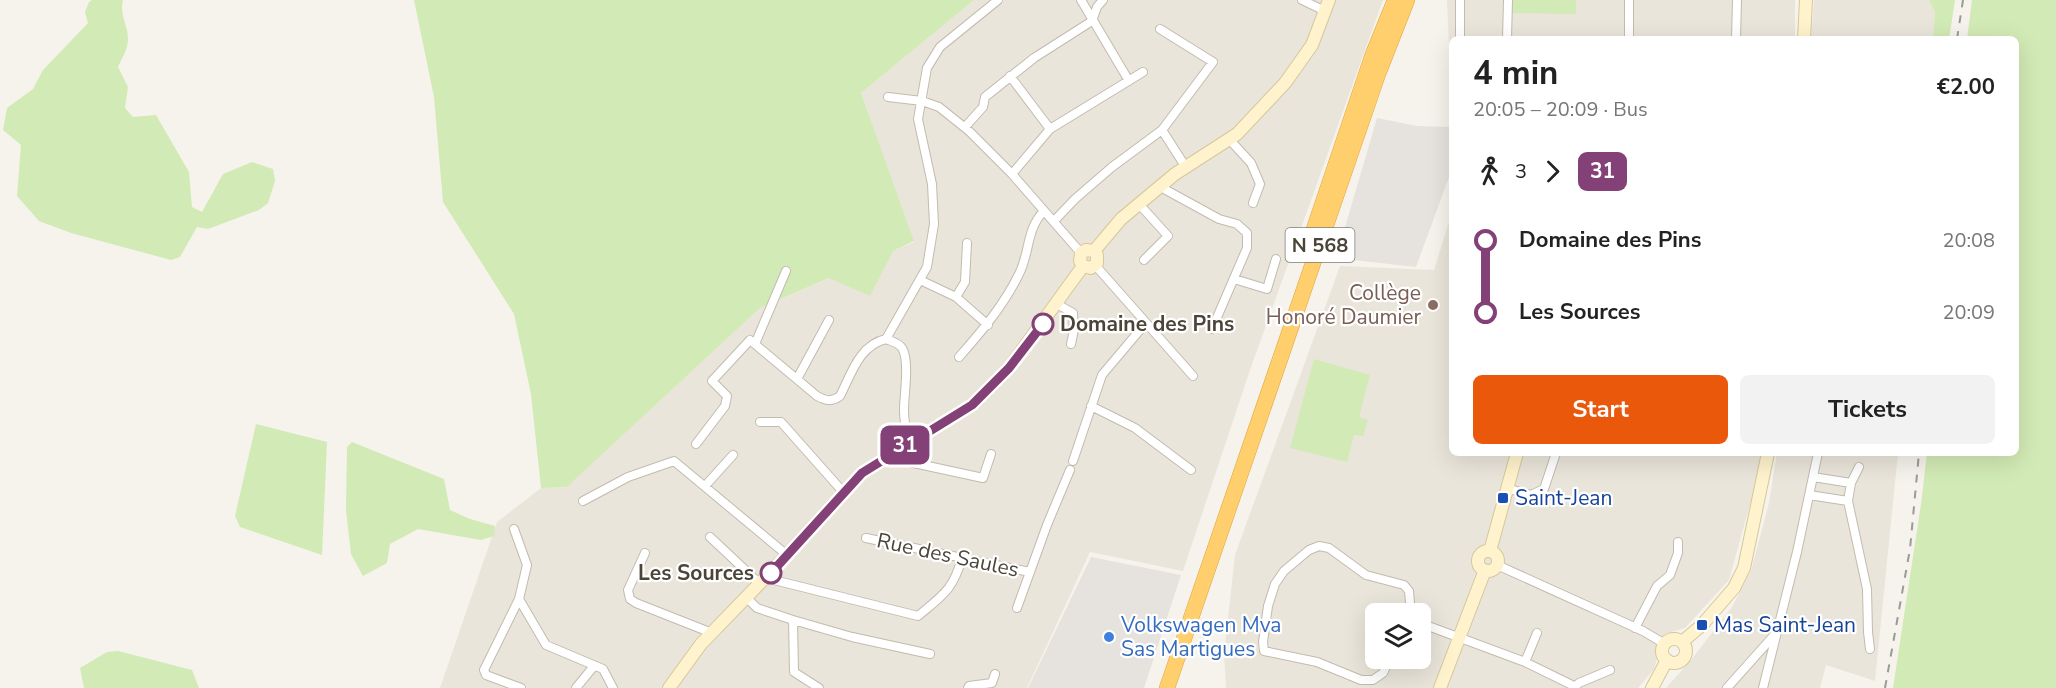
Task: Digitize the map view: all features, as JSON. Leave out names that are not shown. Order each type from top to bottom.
[{"type":"highway","name":"N 568","points":[[1167,688],[1378,75],[1407,0]]},
{"type":"highway","name":"N 568","points":[[1158,688],[1373,54],[1393,2]]},
{"type":"street","points":[[752,342],[817,396],[825,400],[834,400],[840,396],[860,356],[870,346],[886,339],[927,267],[934,224],[932,184],[918,119],[927,68],[940,47],[998,0]]},
{"type":"street","points":[[1081,0],[1129,81]]},
{"type":"street","points":[[965,127],[983,107],[985,97],[1010,76],[1092,21],[1097,7],[1103,0]]},
{"type":"street","points":[[1193,376],[1146,324],[1089,266],[1080,261],[1121,219],[1162,184],[1185,166],[1237,134],[1285,83],[1312,45],[1327,6],[1302,0]]},
{"type":"street","points":[[1460,36],[1461,0]]},
{"type":"street","points":[[1507,36],[1508,0]]},
{"type":"street","points":[[1629,0],[1629,36]]},
{"type":"street","points":[[1736,36],[1737,0]]},
{"type":"street","points":[[1804,36],[1806,0]]},
{"type":"street","points":[[1054,221],[1112,167],[1162,130],[1213,62],[1160,29]]},
{"type":"street","points":[[1012,174],[1050,129],[1143,72]]},
{"type":"street","points":[[1010,76],[1050,129]]},
{"type":"street","points":[[669,688],[686,663],[712,633],[862,473],[972,405],[1009,368],[1057,304],[1098,258],[1088,252],[1054,221],[1012,174],[965,127],[939,107],[922,101],[888,97]]},
{"type":"street","points":[[1162,130],[1185,166]]},
{"type":"street","points":[[1229,139],[1251,163],[1260,184],[1253,203]]},
{"type":"street","points":[[1162,184],[1166,190],[1219,219],[1238,224],[1247,233],[1247,249],[1212,329]]},
{"type":"street","points":[[1139,204],[1168,236],[1144,260]]},
{"type":"street","points":[[960,357],[988,325],[1020,272],[1029,235],[1036,218],[1044,211]]},
{"type":"street","points":[[956,297],[965,282],[967,243]]},
{"type":"street","points":[[1234,279],[1267,289],[1276,259]]},
{"type":"street","points":[[696,444],[725,406],[727,396],[712,381],[752,342],[786,271]]},
{"type":"street","points":[[920,280],[956,297],[988,325]]},
{"type":"street","points":[[1057,304],[1073,313],[1074,330],[1071,344]]},
{"type":"street","points":[[797,379],[829,320]]},
{"type":"street","points":[[1017,608],[1072,466],[1101,375],[1146,324]]},
{"type":"street","points":[[886,339],[902,347],[905,359],[904,419],[909,442]]},
{"type":"street","points":[[1091,406],[1135,428],[1191,470]]},
{"type":"street","points":[[760,422],[781,422],[844,493]]},
{"type":"street","points":[[886,457],[983,478],[991,454]]},
{"type":"street","points":[[705,486],[733,455]]},
{"type":"street","points":[[1440,688],[1459,636],[1496,556],[1490,551],[1515,456]]},
{"type":"street","points":[[1506,488],[1531,495],[1545,489],[1555,456]]},
{"type":"street","points":[[1682,642],[1702,625],[1734,588],[1744,568],[1767,456]]},
{"type":"street","points":[[1763,688],[1817,456]]},
{"type":"street","points":[[583,501],[628,477],[675,461],[787,555]]},
{"type":"street","points":[[1859,467],[1851,483],[1848,501],[1867,589],[1870,649]]},
{"type":"street","points":[[1813,477],[1851,483]]},
{"type":"street","points":[[1809,495],[1848,501]]},
{"type":"street","points":[[514,529],[527,565],[519,599],[484,670],[486,675],[521,688]]},
{"type":"street","points":[[710,537],[763,581],[918,616],[946,592],[956,579],[962,558]]},
{"type":"street","name":"Rue des Saules","points":[[866,538],[1030,572]]},
{"type":"street","points":[[1635,628],[1657,586],[1670,575],[1678,553],[1678,542]]},
{"type":"street","points":[[1385,669],[1373,680],[1361,680],[1317,662],[1264,651],[1268,606],[1275,584],[1284,571],[1309,550],[1319,546],[1329,548],[1360,573],[1404,585],[1408,591],[1410,603]]},
{"type":"street","points":[[645,554],[628,590],[630,599],[712,633]]},
{"type":"street","points":[[1491,567],[1635,628],[1665,644]]},
{"type":"street","points":[[747,597],[757,608],[793,620],[852,637],[930,654]]},
{"type":"street","points":[[519,599],[546,645],[603,669],[613,688]]},
{"type":"street","points":[[793,620],[794,672],[819,688]]},
{"type":"street","points":[[1431,627],[1525,662],[1572,685],[1573,688],[1579,683],[1610,670]]},
{"type":"street","points":[[1727,688],[1778,631]]},
{"type":"street","points":[[1525,662],[1537,633]]},
{"type":"street","points":[[1675,639],[1682,642],[1686,652],[1683,659],[1673,663],[1666,660],[1663,654],[1665,644],[1675,639]]},
{"type":"street","points":[[1652,688],[1666,660]]},
{"type":"street","points":[[576,688],[594,666]]},
{"type":"street","points":[[968,688],[992,683],[995,674]]},
{"type":"shaded area","points":[[974,0],[1383,0],[1250,370],[1183,571],[1090,552],[1027,688],[440,688],[497,522],[541,488],[567,487],[760,308],[914,242],[861,93]]},
{"type":"shaded area","points":[[1447,0],[1795,0],[1795,36],[1449,36],[1449,47]]},
{"type":"shaded area","points":[[1814,0],[1929,0],[1935,12],[1933,36],[1811,36]]},
{"type":"shaded area","points":[[1377,118],[1417,126],[1449,127],[1449,177],[1416,267],[1336,258]]},
{"type":"shaded area","points":[[1449,222],[1449,456],[1762,456],[1729,580],[1685,628],[1664,634],[1654,669],[1638,688],[1226,688],[1224,654],[1235,555],[1340,266],[1434,270]]},
{"type":"shaded area","points":[[1777,456],[1898,456],[1875,681],[1826,665],[1820,688],[1666,688],[1732,607],[1751,571],[1769,503]]},
{"type":"shaded area","points":[[1091,557],[1181,575],[1144,688],[1028,688]]},
{"type":"green space","points":[[92,0],[123,0],[122,10],[128,43],[118,67],[128,87],[125,108],[133,117],[156,115],[189,172],[192,207],[202,212],[223,174],[252,162],[273,169],[275,181],[268,203],[259,210],[208,229],[197,227],[180,257],[171,260],[71,233],[39,221],[17,196],[21,145],[3,130],[7,108],[33,89],[43,70],[88,23],[85,12]]},
{"type":"green space","points":[[414,0],[974,0],[861,93],[914,241],[893,251],[870,296],[829,278],[760,308],[567,487],[541,488],[531,394],[514,314],[443,202],[434,97]]},
{"type":"green space","points":[[1511,0],[1576,0],[1576,14],[1511,13]]},
{"type":"green space","points":[[1929,0],[1955,0],[1949,36],[1933,36],[1935,12]]},
{"type":"green space","points":[[1972,0],[2056,0],[2056,688],[1893,688],[1927,456],[2019,456],[2019,36],[1967,36]]},
{"type":"green space","points":[[1314,359],[1370,375],[1359,417],[1368,420],[1363,436],[1354,435],[1347,462],[1290,448]]},
{"type":"green space","points":[[256,424],[327,442],[322,555],[240,527],[235,516]]},
{"type":"green space","points":[[352,442],[444,479],[450,510],[495,526],[494,536],[481,540],[418,529],[390,544],[387,563],[363,576],[351,554],[346,511],[347,447]]},
{"type":"green space","points":[[118,651],[192,670],[199,688],[84,688],[80,668],[107,652]]},
{"type":"railway","points":[[1957,36],[1963,0]]},
{"type":"railway","points":[[1885,688],[1910,549],[1919,456]]},
{"type":"bus line","name":"31","points":[[771,573],[862,473],[972,405],[1009,368],[1043,324]]},
{"type":"place","name":"Collège Honoré Daumier","points":[[1433,305]]},
{"type":"place","name":"Domaine des Pins","points":[[1043,324]]},
{"type":"place","name":"Saint-Jean","points":[[1503,498]]},
{"type":"place","name":"Les Sources","points":[[771,573]]},
{"type":"place","name":"Mas Saint-Jean","points":[[1702,625]]},
{"type":"place","name":"Volkswagen Mva Sas Martigues","points":[[1109,637]]}]
